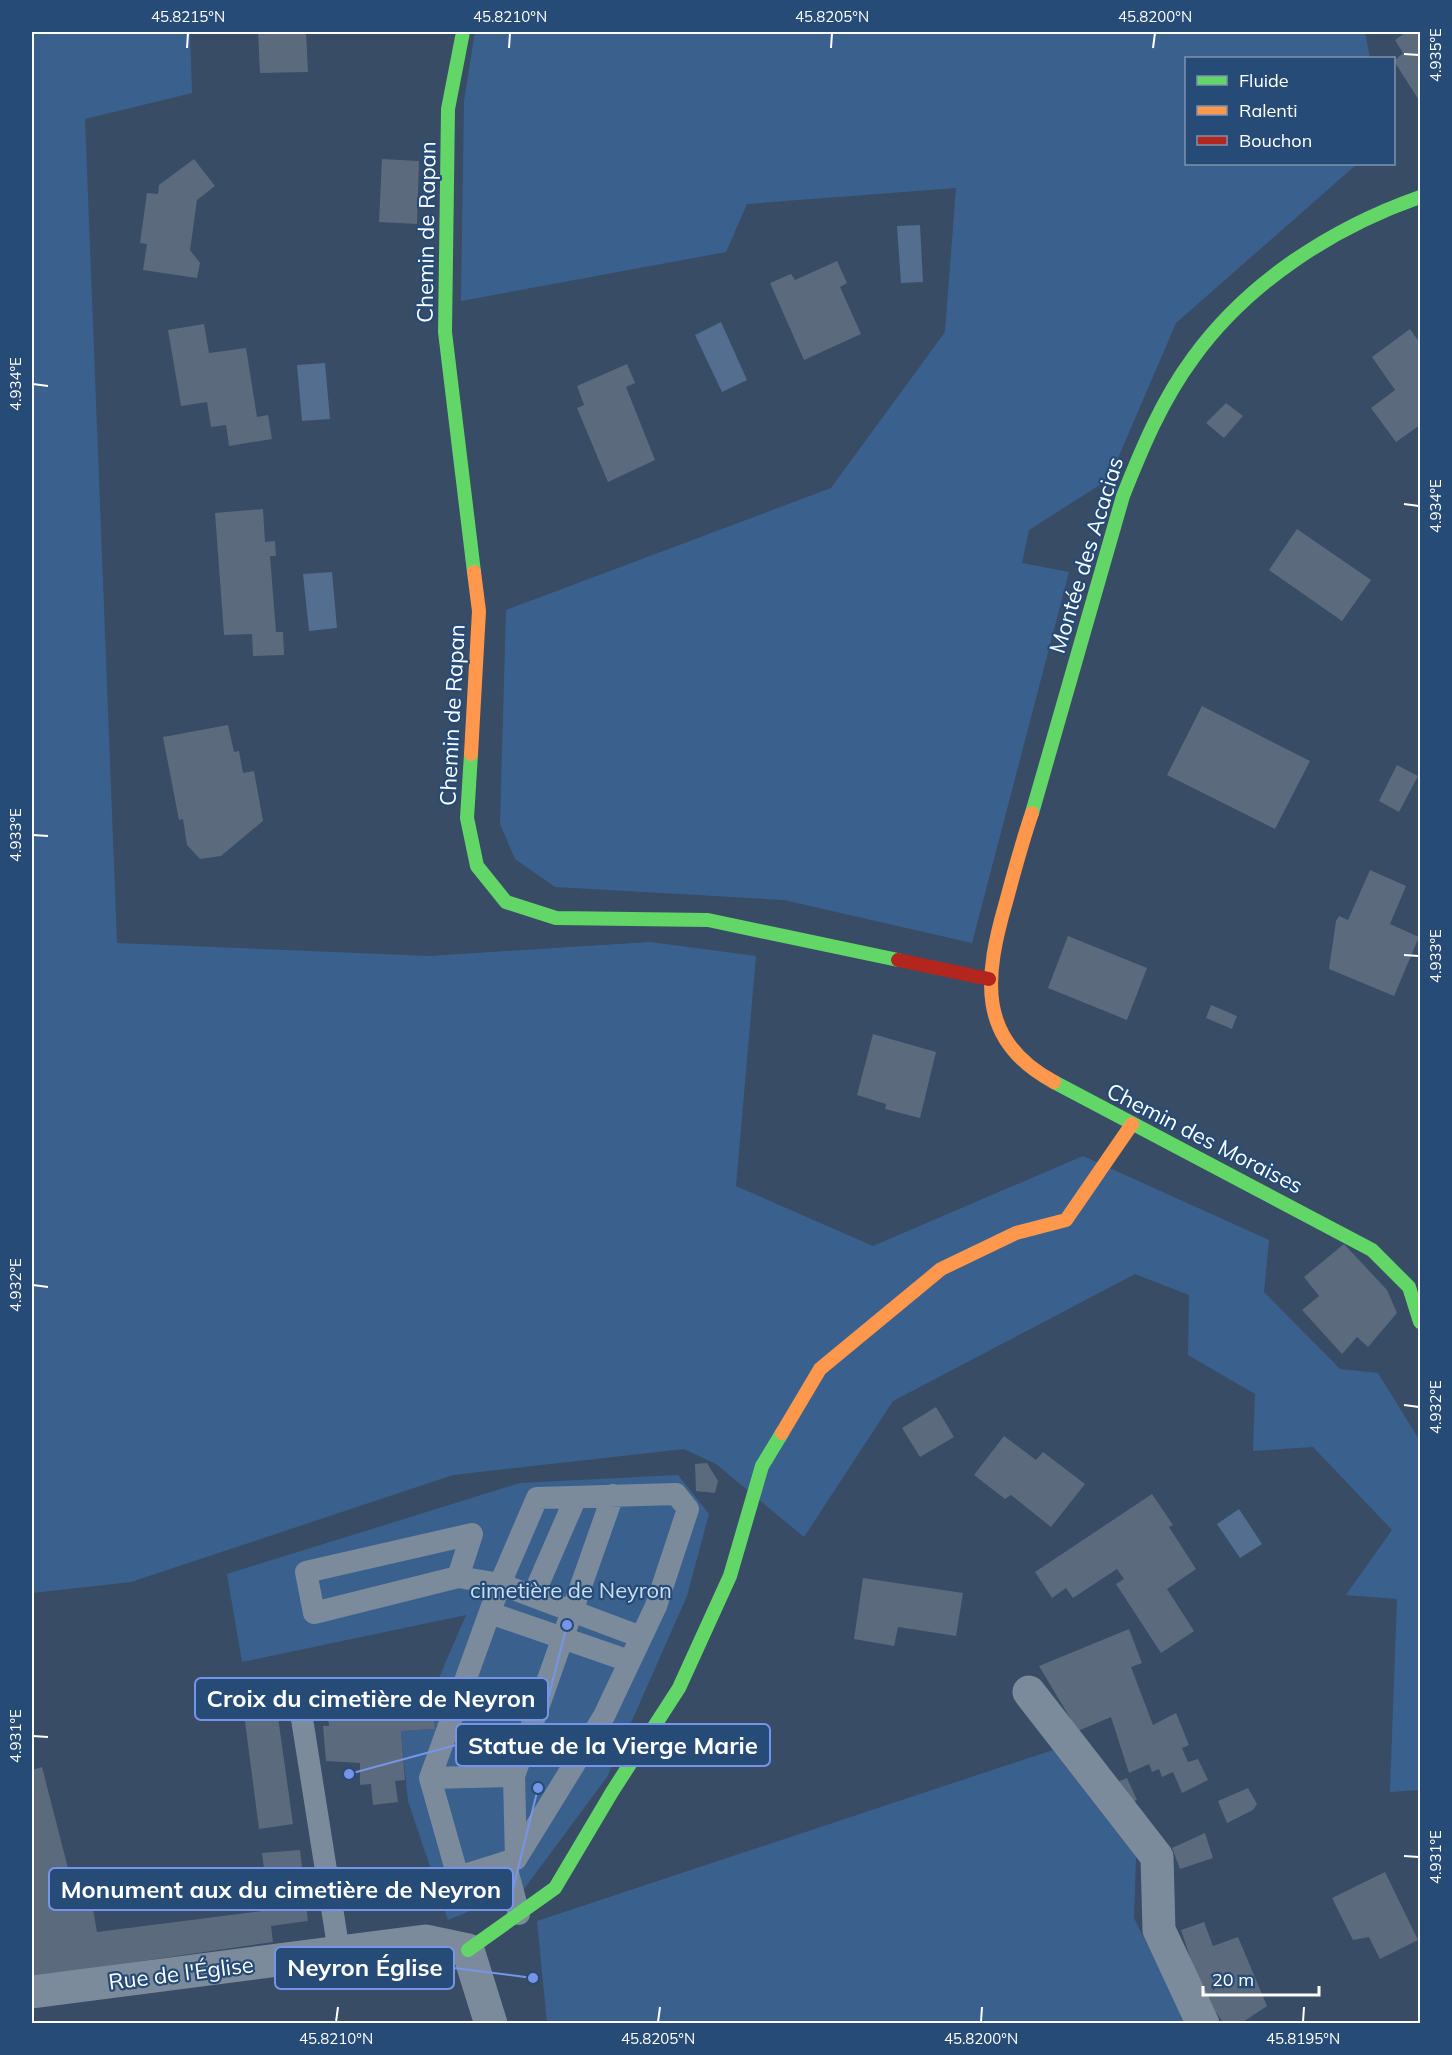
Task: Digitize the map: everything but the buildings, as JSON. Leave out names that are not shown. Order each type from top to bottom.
[{"type":"street","name":"Chemin de Rapan","points":[[463,32],[448,109],[445,332],[479,611],[467,818],[477,866],[506,902],[556,918],[708,920],[989,979]]},
{"type":"street","name":"Montée des Acacias","points":[[989,979],[996,934],[1057,729],[1091,599],[1122,497],[1159,410],[1194,357],[1253,292],[1317,243],[1404,202],[1420,197]]},
{"type":"street","name":"Chemin des Moraises","points":[[989,979],[995,1019],[1012,1049],[1036,1073],[1372,1250],[1409,1287],[1420,1322]]},
{"type":"street","points":[[491,2024],[468,1950],[555,1888],[612,1792],[679,1688],[730,1576],[762,1466],[820,1369],[941,1269],[1016,1233],[1066,1220],[1132,1124]]},
{"type":"street","points":[[1029,1692],[1157,1857],[1159,1930],[1203,2024]]},
{"type":"street","name":"Rue de l'Église","points":[[32,1992],[424,1941],[468,1950]]},
{"type":"lane","points":[[676,1494],[688,1509],[656,1606],[604,1716],[510,1860],[458,1876],[430,1778],[500,1584],[537,1498],[576,1497],[676,1494]]},
{"type":"lane","points":[[519,1914],[510,1860],[514,1776],[613,1496]]},
{"type":"lane","points":[[533,1596],[576,1497]]},
{"type":"lane","points":[[458,1577],[472,1534],[306,1572],[314,1614],[458,1577],[500,1584],[641,1637]]},
{"type":"lane","points":[[490,1613],[563,1636],[629,1661]]},
{"type":"lane","points":[[299,1700],[339,1952]]},
{"type":"lane","points":[[430,1778],[514,1776]]},
{"type":"green space","points":[[32,32],[190,32],[192,93],[85,119],[117,943],[429,956],[650,942],[756,956],[736,1186],[873,1246],[1083,1156],[1269,1240],[1264,1292],[1340,1369],[1378,1373],[1420,1441],[1420,1790],[1390,1792],[1397,1599],[1346,1595],[1392,1530],[1313,1447],[1253,1451],[1255,1394],[1188,1355],[1189,1295],[1135,1274],[893,1401],[804,1537],[716,1464],[684,1449],[453,1475],[131,1582],[32,1593]]},
{"type":"green space","points":[[475,32],[1365,32],[1370,57],[1185,57],[1185,165],[1356,165],[1176,323],[1109,479],[1029,530],[1022,563],[1069,572],[972,943],[784,900],[555,887],[515,859],[500,824],[506,610],[831,488],[945,332],[956,188],[747,204],[726,252],[461,301],[464,101]]},
{"type":"green space","name":"cimetière de Neyron","points":[[678,1475],[709,1514],[687,1596],[607,1777],[524,1889],[448,1920],[408,1801],[401,1731],[435,1729],[432,1694],[466,1615],[242,1662],[227,1574],[520,1483]]},
{"type":"green space","points":[[1053,1750],[1136,1857],[1134,1918],[1186,2023],[547,2023],[537,1921]]},
{"type":"shaded area","points":[[920,225],[923,282],[901,283],[897,226]]},
{"type":"shaded area","points":[[721,322],[747,380],[722,392],[695,335]]},
{"type":"shaded area","points":[[325,363],[330,419],[302,421],[297,365]]},
{"type":"shaded area","points":[[332,572],[337,628],[309,631],[303,574]]},
{"type":"shaded area","points":[[1239,1509],[1262,1544],[1240,1558],[1217,1524]]},
{"type":"traffic: fast","points":[[463,32],[448,109],[445,332],[474,572]]},
{"type":"traffic: fast","points":[[1032,813],[1123,496],[1153,425],[1182,374],[1215,331],[1239,305],[1294,261],[1355,225],[1420,197]]},
{"type":"traffic: fast","points":[[471,754],[467,818],[477,866],[506,902],[556,918],[708,920],[898,960]]},
{"type":"traffic: fast","points":[[1054,1082],[1372,1250],[1409,1287],[1420,1322]]},
{"type":"traffic: fast","points":[[468,1950],[555,1888],[612,1792],[679,1688],[730,1576],[762,1466],[782,1433]]},
{"type":"traffic: slow","points":[[471,754],[479,611],[474,572]]},
{"type":"traffic: slow","points":[[1032,813],[999,929],[991,980],[992,1004],[999,1026],[1010,1046],[1028,1065],[1054,1082]]},
{"type":"traffic: slow","points":[[782,1433],[820,1369],[941,1269],[1016,1233],[1066,1220],[1132,1124]]},
{"type":"traffic: jam","points":[[898,960],[989,979]]},
{"type":"place","name":"Croix du cimetière de Neyron","points":[[567,1625]]},
{"type":"place","name":"Statue de la Vierge Marie","points":[[349,1774]]},
{"type":"place","name":"Monument aux du cimetière de Neyron","points":[[538,1788]]},
{"type":"place","name":"Neyron Église","points":[[533,1978]]}]
